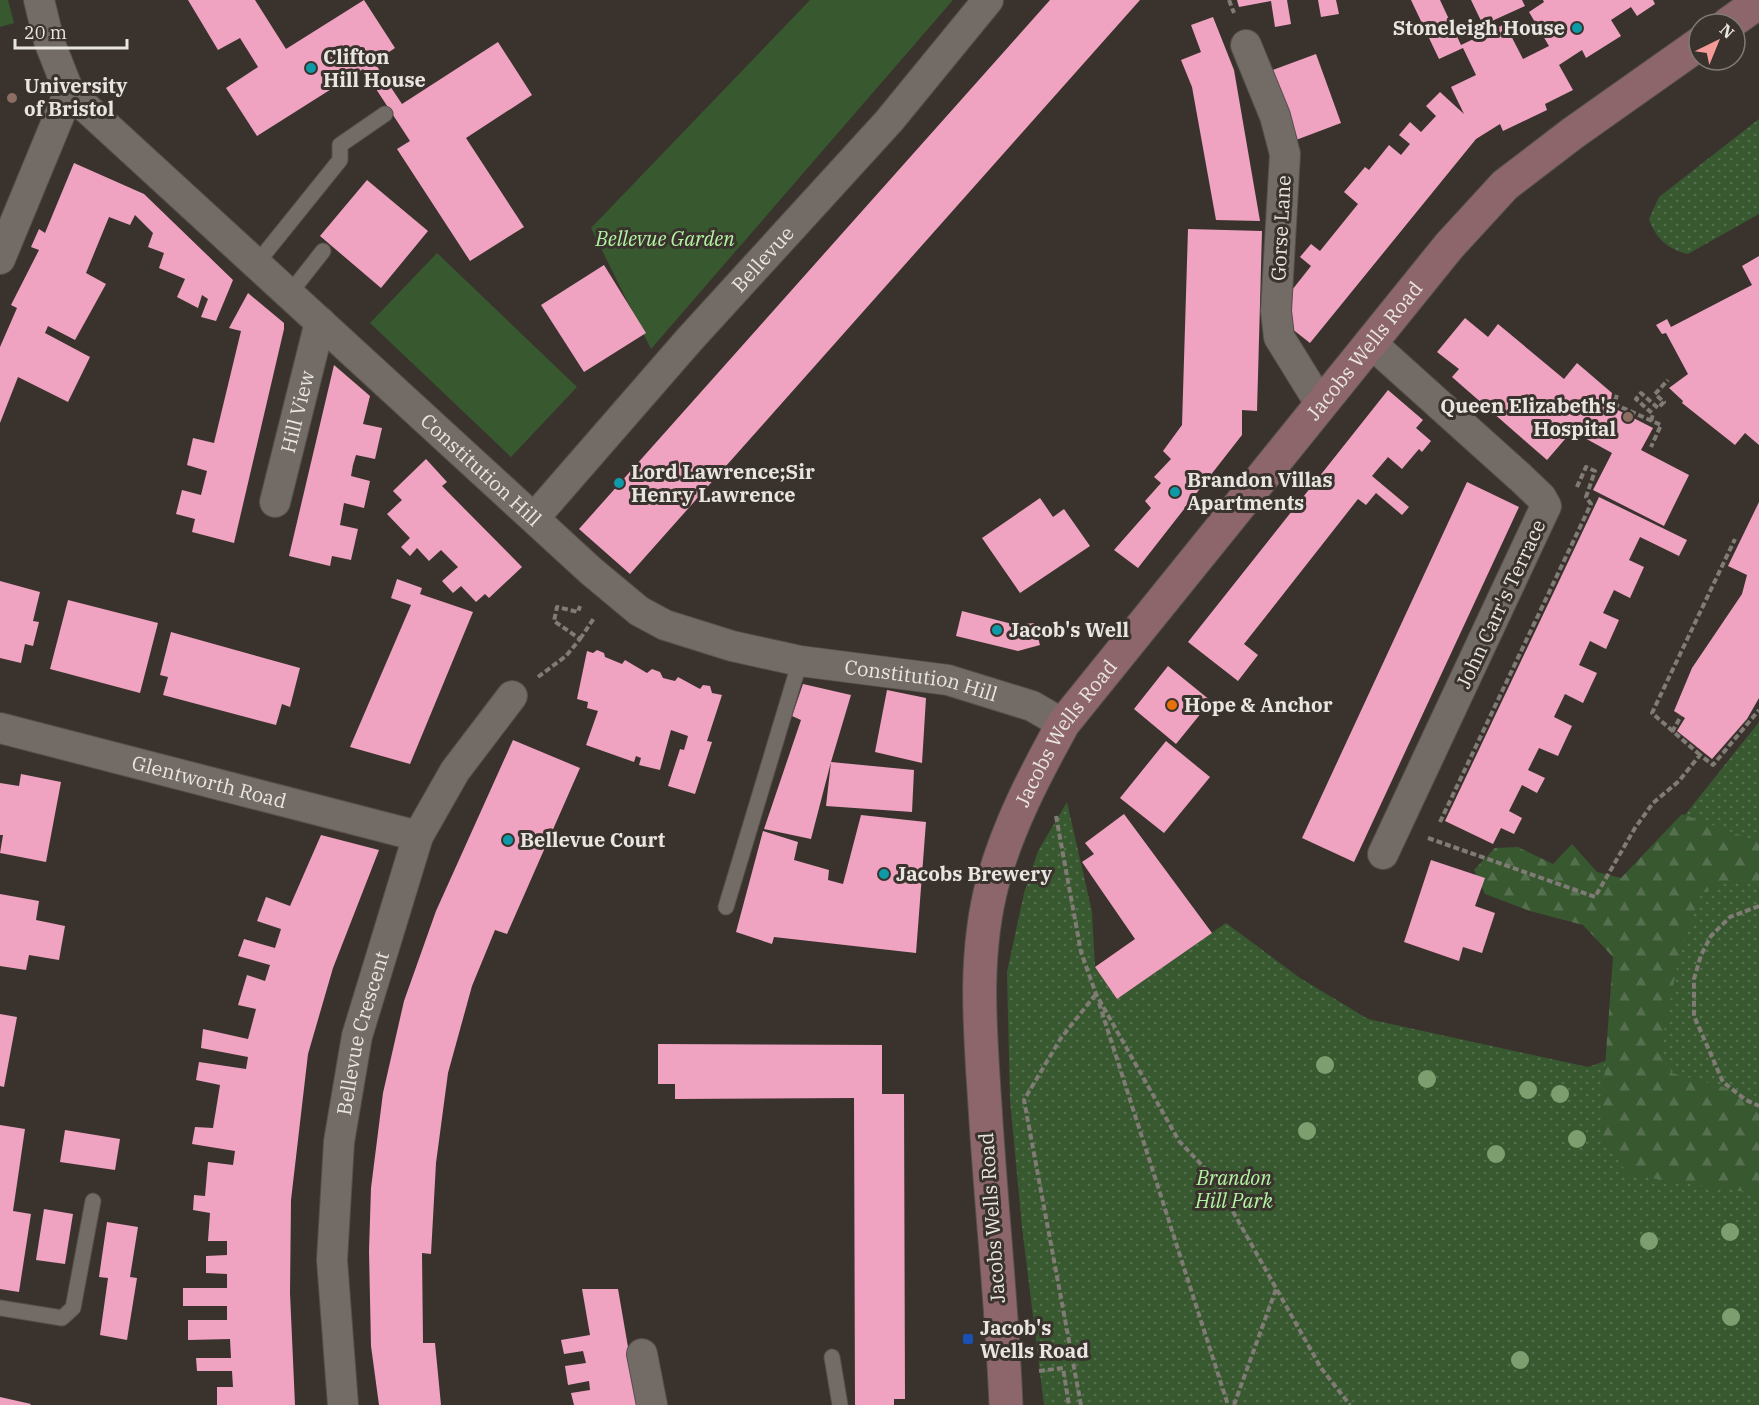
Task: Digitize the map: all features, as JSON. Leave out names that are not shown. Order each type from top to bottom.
[{"type":"main road","points":[[1745,12],[1759,2]]},
{"type":"main road","name":"Jacobs Wells Road","points":[[1006,1390],[992,1227],[978,968],[993,882],[1013,819],[1063,724],[1449,246],[1505,185],[1687,53]]},
{"type":"street","name":"Constitution Hill","points":[[39,0],[50,41],[69,92],[591,571],[639,611],[665,625],[732,646],[800,662],[948,680],[1032,706],[1063,724]]},
{"type":"street","name":"Bellevue","points":[[534,517],[689,340],[890,121],[988,0]]},
{"type":"street","name":"Gorse Lane","points":[[1246,45],[1275,116],[1285,154],[1276,310],[1279,337],[1321,405]]},
{"type":"street","points":[[0,260],[69,92]]},
{"type":"street","name":"Hill View","points":[[275,502],[320,322]]},
{"type":"street","name":"John Carr's Terrace","points":[[1371,343],[1534,490],[1546,506],[1383,854]]},
{"type":"street","name":"Bellevue Crescent","points":[[343,1405],[332,1260],[339,1142],[357,1036],[418,836],[455,771],[512,696]]},
{"type":"street","name":"Glentworth Road","points":[[0,728],[418,836]]},
{"type":"street","points":[[642,1354],[652,1405]]},
{"type":"lane","points":[[257,263],[340,160],[340,145],[385,114]]},
{"type":"lane","points":[[290,293],[323,251]]},
{"type":"lane","points":[[726,907],[800,662]]},
{"type":"lane","points":[[0,1308],[62,1318],[73,1308],[93,1201]]},
{"type":"lane","points":[[832,1357],[840,1405]]},
{"type":"path","points":[[1651,421],[1653,414],[1636,399],[1641,393],[1658,408],[1664,402],[1655,394],[1668,380]]},
{"type":"path","points":[[1617,395],[1614,404],[1661,425],[1652,447]]},
{"type":"path","points":[[1440,822],[1591,504],[1586,496],[1595,471],[1586,467],[1578,488]]},
{"type":"path","points":[[1735,539],[1655,702],[1652,713],[1713,765],[1759,710]]},
{"type":"path","points":[[512,696],[566,656],[580,639],[554,621],[557,607],[578,612],[591,571]]},
{"type":"path","points":[[1672,732],[1681,716]]},
{"type":"path","points":[[1418,834],[1594,897],[1641,820],[1700,755]]},
{"type":"path","points":[[1057,819],[1081,952],[1228,1405]]},
{"type":"path","points":[[1759,906],[1730,917],[1711,936],[1701,955],[1694,979],[1694,1016],[1706,1048],[1723,1082],[1746,1100],[1759,1106]]},
{"type":"path","points":[[1095,994],[1179,1141],[1214,1178],[1321,1368],[1350,1405]]},
{"type":"path","points":[[1081,1405],[1024,1100],[1061,1038],[1095,994]]},
{"type":"path","points":[[1234,1405],[1276,1289]]},
{"type":"path","points":[[1006,1390],[1063,1368],[1069,1405]]},
{"type":"green space","points":[[0,0],[8,0],[14,23],[0,27]]},
{"type":"green space","name":"Bellevue Garden","points":[[810,0],[953,0],[651,349],[591,228]]},
{"type":"green space","points":[[1759,119],[1759,214],[1688,254],[1669,246],[1659,238],[1649,219],[1659,197]]},
{"type":"green space","points":[[437,253],[577,387],[511,457],[370,323]]},
{"type":"green space","name":"Brandon Hill Park","points":[[1759,722],[1759,1405],[1044,1405],[1022,1227],[1010,1100],[1007,972],[1024,893],[1038,851],[1067,802],[1092,912],[1095,967],[1117,999],[1226,923],[1300,978],[1368,1019],[1588,1067],[1608,1060],[1673,830]]},
{"type":"green space","points":[[1682,814],[1759,842],[1759,882],[1730,880],[1701,894],[1681,947],[1662,1042],[1663,1059],[1672,1073],[1759,1097],[1759,1194],[1629,1175],[1600,1136],[1613,957],[1583,925],[1530,911],[1485,894],[1474,870],[1495,848],[1518,847],[1553,864],[1572,844],[1597,872],[1621,878]]},
{"type":"building","points":[[188,0],[255,0],[286,49],[364,0],[395,48],[374,62],[402,104],[498,42],[532,95],[466,138],[524,227],[470,261],[397,149],[410,141],[363,69],[257,136],[226,88],[258,67],[240,38],[218,50]]},
{"type":"building","points":[[1050,0],[1140,0],[630,574],[579,529]]},
{"type":"building","points":[[1237,0],[1287,0],[1291,24],[1275,27],[1271,1],[1239,7]]},
{"type":"building","points":[[1318,0],[1336,0],[1339,14],[1321,17]]},
{"type":"building","points":[[1411,0],[1440,0],[1461,45],[1505,24],[1523,59],[1549,46],[1529,12],[1544,2],[1543,0],[1653,0],[1655,4],[1637,16],[1631,7],[1611,20],[1621,36],[1586,58],[1582,50],[1559,65],[1573,90],[1545,104],[1547,110],[1503,131],[1500,124],[1476,139],[1310,343],[1282,321],[1281,304],[1311,266],[1300,257],[1311,244],[1320,251],[1358,204],[1344,192],[1365,167],[1369,170],[1389,145],[1401,155],[1410,144],[1399,135],[1410,122],[1421,132],[1436,116],[1426,106],[1440,92],[1464,114],[1451,87],[1476,75],[1463,48],[1439,59]]},
{"type":"building","points":[[1471,0],[1522,0],[1525,6],[1483,25]]},
{"type":"building","points":[[1213,17],[1234,70],[1260,221],[1216,220],[1192,87],[1181,60],[1201,52],[1191,25]]},
{"type":"building","points":[[1316,54],[1341,123],[1288,143],[1262,74]]},
{"type":"building","points":[[74,163],[144,194],[233,280],[216,321],[201,317],[208,299],[202,295],[198,308],[177,297],[185,279],[159,268],[164,253],[148,247],[153,233],[135,215],[130,225],[109,217],[86,273],[106,284],[75,340],[48,326],[45,333],[90,357],[68,402],[18,377],[0,423],[0,347],[17,308],[11,305],[39,250],[31,247],[39,229],[45,233]]},
{"type":"building","points":[[367,180],[428,231],[381,288],[320,236]]},
{"type":"building","points":[[1188,229],[1262,231],[1257,411],[1242,410],[1242,435],[1138,568],[1114,550],[1151,508],[1145,501],[1161,483],[1154,477],[1171,459],[1163,451],[1182,425]]},
{"type":"building","points":[[1759,256],[1759,445],[1745,433],[1735,445],[1682,403],[1683,401],[1669,388],[1688,374],[1666,333],[1662,334],[1656,325],[1667,319],[1671,327],[1752,285],[1742,266]]},
{"type":"building","points":[[604,265],[646,333],[584,372],[541,305]]},
{"type":"building","points":[[248,293],[284,323],[284,329],[234,543],[192,532],[195,519],[176,514],[182,490],[201,495],[207,471],[187,465],[193,438],[214,443],[241,331],[229,328]]},
{"type":"building","points":[[1465,318],[1488,337],[1498,324],[1564,379],[1577,363],[1612,393],[1610,406],[1653,428],[1641,450],[1689,475],[1664,526],[1593,490],[1612,453],[1572,431],[1547,460],[1452,377],[1459,369],[1437,352]]},
{"type":"building","points":[[334,365],[370,396],[363,424],[382,428],[375,459],[356,455],[353,465],[351,476],[370,481],[364,508],[344,503],[340,525],[358,529],[351,560],[332,556],[330,566],[289,556]]},
{"type":"building","points":[[1388,390],[1423,420],[1416,428],[1431,441],[1422,452],[1419,449],[1402,469],[1388,457],[1372,476],[1409,507],[1402,515],[1376,493],[1366,505],[1358,499],[1244,644],[1258,655],[1238,681],[1188,642]]},
{"type":"building","points":[[426,459],[447,482],[442,486],[522,567],[489,598],[485,594],[476,602],[461,586],[453,593],[442,581],[458,567],[441,550],[429,561],[417,548],[410,556],[401,547],[410,538],[387,514],[402,500],[393,491]]},
{"type":"building","points":[[1467,482],[1519,507],[1354,862],[1302,838]]},
{"type":"building","points":[[1599,497],[1687,540],[1679,556],[1640,537],[1629,560],[1644,567],[1630,598],[1614,590],[1603,613],[1619,620],[1606,649],[1590,641],[1579,665],[1597,673],[1583,703],[1565,694],[1554,717],[1572,726],[1558,756],[1539,748],[1528,770],[1545,778],[1537,793],[1522,785],[1509,811],[1522,818],[1514,834],[1501,828],[1493,844],[1445,821]]},
{"type":"building","points":[[1040,498],[1053,517],[1064,509],[1090,546],[1020,593],[982,538]]},
{"type":"building","points":[[1759,502],[1759,698],[1747,719],[1712,759],[1677,731],[1685,718],[1674,711],[1692,668],[1742,594],[1747,575],[1728,566]]},
{"type":"building","points":[[397,579],[422,588],[420,594],[473,612],[410,764],[350,747],[411,605],[391,598]]},
{"type":"building","points":[[0,581],[40,592],[33,621],[39,622],[33,646],[25,644],[21,663],[0,658]]},
{"type":"building","points":[[68,600],[158,623],[140,693],[50,669]]},
{"type":"building","name":"Jacob's Well","points":[[962,611],[1016,625],[1034,623],[1040,645],[1018,651],[956,636]]},
{"type":"building","points":[[171,632],[300,668],[290,707],[282,704],[276,725],[163,695],[168,677],[160,675]]},
{"type":"building","points":[[597,650],[604,653],[605,657],[622,664],[625,660],[647,673],[652,669],[660,672],[663,678],[675,681],[678,677],[700,689],[703,685],[710,686],[712,693],[722,695],[707,741],[712,742],[695,794],[668,786],[680,749],[684,750],[688,736],[671,730],[660,770],[639,765],[641,758],[636,756],[634,762],[586,745],[598,711],[587,708],[588,702],[577,699],[587,651],[593,653]]},
{"type":"building","name":"Hope & Anchor","points":[[1168,666],[1211,701],[1176,744],[1134,709]]},
{"type":"building","points":[[803,684],[851,695],[811,839],[764,829],[801,720],[792,716]]},
{"type":"building","points":[[887,690],[926,698],[922,763],[875,752]]},
{"type":"building","points":[[513,740],[580,768],[507,934],[495,930],[472,986],[448,1073],[436,1163],[431,1254],[422,1253],[423,1343],[435,1343],[441,1405],[379,1405],[371,1346],[369,1251],[371,1188],[383,1093],[404,1001],[436,911]]},
{"type":"building","points":[[1166,741],[1210,777],[1164,833],[1120,798]]},
{"type":"building","points":[[831,762],[914,770],[912,812],[826,806]]},
{"type":"building","points":[[21,774],[61,782],[46,862],[0,853],[3,835],[0,835],[0,783],[19,786]]},
{"type":"building","points":[[1124,814],[1212,933],[1117,999],[1095,967],[1135,939],[1082,862],[1094,854],[1085,843]]},
{"type":"building","points":[[861,815],[926,822],[916,953],[774,937],[772,944],[736,932],[763,831],[798,842],[794,860],[829,870],[828,880],[843,884]]},
{"type":"building","points":[[321,835],[379,850],[333,968],[308,1054],[291,1200],[290,1293],[295,1405],[217,1405],[217,1387],[233,1387],[232,1371],[197,1371],[196,1358],[231,1358],[230,1339],[188,1340],[188,1320],[227,1320],[227,1306],[183,1306],[183,1288],[227,1288],[227,1274],[206,1273],[206,1256],[227,1255],[227,1241],[208,1241],[210,1213],[193,1210],[194,1195],[205,1196],[208,1162],[233,1165],[235,1151],[192,1144],[195,1127],[213,1128],[220,1085],[196,1080],[199,1062],[246,1069],[248,1057],[201,1048],[203,1029],[248,1039],[256,1009],[238,1005],[247,975],[265,981],[270,965],[238,956],[244,939],[275,948],[281,929],[257,921],[266,897],[290,906]]},
{"type":"building","points":[[1431,860],[1485,878],[1475,906],[1495,913],[1482,953],[1463,947],[1459,961],[1404,942]]},
{"type":"building","points":[[0,894],[39,901],[36,920],[65,926],[59,960],[29,955],[26,970],[0,966]]},
{"type":"building","points":[[0,1014],[17,1017],[4,1087],[0,1086]]},
{"type":"building","points":[[658,1044],[882,1045],[882,1094],[904,1094],[905,1399],[894,1399],[894,1405],[855,1405],[854,1098],[675,1099],[675,1084],[658,1084]]},
{"type":"building","points":[[0,1125],[25,1129],[13,1211],[31,1214],[19,1292],[0,1289]]},
{"type":"building","points":[[65,1130],[120,1139],[115,1170],[60,1162]]},
{"type":"building","points":[[44,1209],[73,1214],[65,1264],[36,1260]]},
{"type":"building","points":[[107,1222],[138,1227],[130,1277],[137,1278],[127,1340],[100,1335],[108,1278],[99,1277]]},
{"type":"building","points":[[582,1289],[618,1289],[638,1405],[574,1405],[571,1393],[590,1390],[589,1381],[568,1385],[565,1366],[586,1363],[583,1351],[564,1354],[561,1340],[590,1335]]},
{"type":"building","points":[[0,1397],[31,1404],[0,1405]]},
{"type":"place","name":"Stoneleigh House","points":[[1577,28]]},
{"type":"place","name":"Clifton Hill House","points":[[311,68]]},
{"type":"place","name":"University of Bristol","points":[[12,98]]},
{"type":"place","name":"Queen Elizabeth's Hospital","points":[[1628,417]]},
{"type":"place","name":"Lord Lawrence;Sir Henry Lawrence","points":[[619,483]]},
{"type":"place","name":"Brandon Villas Apartments","points":[[1175,492]]},
{"type":"place","name":"Jacob's Well","points":[[997,630]]},
{"type":"place","name":"Hope & Anchor","points":[[1172,705]]},
{"type":"place","name":"Bellevue Court","points":[[508,840]]},
{"type":"place","name":"Jacobs Brewery","points":[[884,874]]},
{"type":"place","name":"Jacob's Wells Road","points":[[968,1339]]}]
